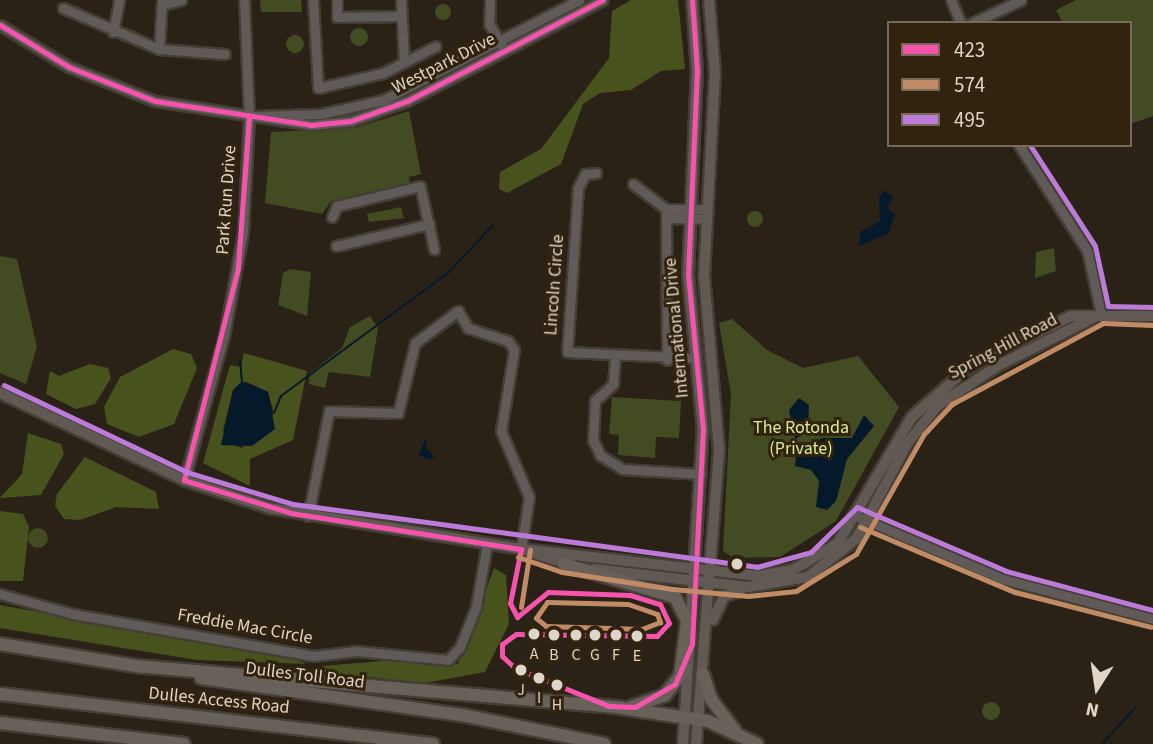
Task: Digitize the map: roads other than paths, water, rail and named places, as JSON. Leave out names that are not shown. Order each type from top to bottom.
[{"type":"highway","points":[[564,564],[675,597],[687,621],[680,677]]},
{"type":"highway","name":"Dulles Toll Road","points":[[0,644],[462,715],[604,744]]},
{"type":"highway","points":[[621,708],[654,701],[680,677],[692,644]]},
{"type":"highway","points":[[136,666],[621,708],[692,718],[757,744]]},
{"type":"highway","points":[[703,674],[711,699],[737,734]]},
{"type":"highway","name":"Dulles Access Road","points":[[0,694],[433,744]]},
{"type":"highway","points":[[0,723],[184,744]]},
{"type":"main road","name":"International Drive","points":[[692,0],[697,71],[688,219],[701,474],[697,570]]},
{"type":"main road","name":"International Drive","points":[[709,0],[715,73],[705,214],[719,420],[711,584]]},
{"type":"main road","name":"Spring Hill Road","points":[[522,549],[564,564],[711,584],[764,587],[824,569],[861,519],[903,430],[941,388],[1045,325],[1101,314],[1153,316]]},
{"type":"main road","points":[[0,393],[184,480],[308,516],[522,549]]},
{"type":"main road","name":"Spring Hill Road","points":[[522,549],[697,570],[793,570],[827,552],[861,519]]},
{"type":"main road","points":[[696,744],[692,718],[692,644],[697,570]]},
{"type":"main road","points":[[683,744],[703,674],[711,584]]},
{"type":"main road","points":[[707,636],[724,596],[764,587]]},
{"type":"street","points":[[113,32],[119,0]]},
{"type":"street","points":[[159,49],[162,2],[181,0]]},
{"type":"street","name":"Park Run Drive","points":[[184,480],[233,296],[248,117],[244,0]]},
{"type":"street","points":[[313,0],[318,88],[359,80],[436,46]]},
{"type":"street","points":[[337,0],[337,17],[401,16]]},
{"type":"street","points":[[401,0],[404,61]]},
{"type":"street","points":[[490,0],[489,24],[502,46]]},
{"type":"street","name":"Westpark Drive","points":[[502,46],[579,0]]},
{"type":"street","name":"Westpark Drive","points":[[0,25],[60,62],[123,90],[289,125],[360,118],[502,46],[603,0]]},
{"type":"street","points":[[951,0],[960,21]]},
{"type":"street","points":[[976,21],[1021,0]]},
{"type":"street","points":[[62,8],[113,32],[159,49],[225,54]]},
{"type":"street","points":[[1020,147],[1086,247],[1101,314]]},
{"type":"street","name":"Lincoln Circle","points":[[596,173],[585,174],[578,188],[568,352],[667,360],[695,358]]},
{"type":"street","points":[[633,184],[666,214],[688,219],[705,214]]},
{"type":"street","points":[[332,217],[337,206],[420,186],[434,249]]},
{"type":"street","points":[[666,214],[688,207],[705,214]]},
{"type":"street","points":[[666,214],[667,360]]},
{"type":"street","points":[[336,246],[429,224]]},
{"type":"street","points":[[308,516],[330,411],[398,413],[415,343],[458,311],[468,328],[508,341],[514,350],[501,431],[529,497],[522,549]]},
{"type":"street","points":[[615,357],[613,384],[595,401],[593,440],[600,455],[622,469],[701,474]]},
{"type":"street","points":[[861,519],[1003,579],[1153,619]]},
{"type":"street","name":"Freddie Mac Circle","points":[[0,594],[73,614],[313,656],[357,651],[448,660],[460,647],[476,607],[488,544]]},
{"type":"water","points":[[885,191],[893,197],[887,209],[895,214],[889,233],[859,246],[860,232],[880,221],[879,196]]},
{"type":"water","points":[[242,381],[268,392],[275,429],[252,446],[221,445],[233,390]]},
{"type":"water","points":[[799,398],[809,405],[808,432],[795,439],[789,410]]},
{"type":"water","points":[[864,415],[874,426],[847,459],[836,501],[827,510],[816,507],[819,481],[811,470],[795,466],[796,457],[822,438],[852,438]]},
{"type":"water","points":[[427,436],[426,448],[435,457],[430,460],[418,455]]},
{"type":"waterway","points":[[274,413],[281,396],[449,272],[493,225]]},
{"type":"waterway","points":[[240,360],[242,381]]},
{"type":"waterway","points":[[1102,744],[1136,707]]},
{"type":"place","name":"A","points":[[534,634]]},
{"type":"place","name":"B","points":[[554,635]]},
{"type":"place","name":"C","points":[[576,635]]},
{"type":"place","name":"G","points":[[595,635]]},
{"type":"place","name":"F","points":[[616,635]]},
{"type":"place","name":"E","points":[[637,636]]},
{"type":"place","name":"J","points":[[521,670]]},
{"type":"place","name":"I","points":[[539,678]]},
{"type":"place","name":"H","points":[[557,685]]},
{"type":"park label","name":"The Rotonda (Private)","points":[[801,439]]}]
